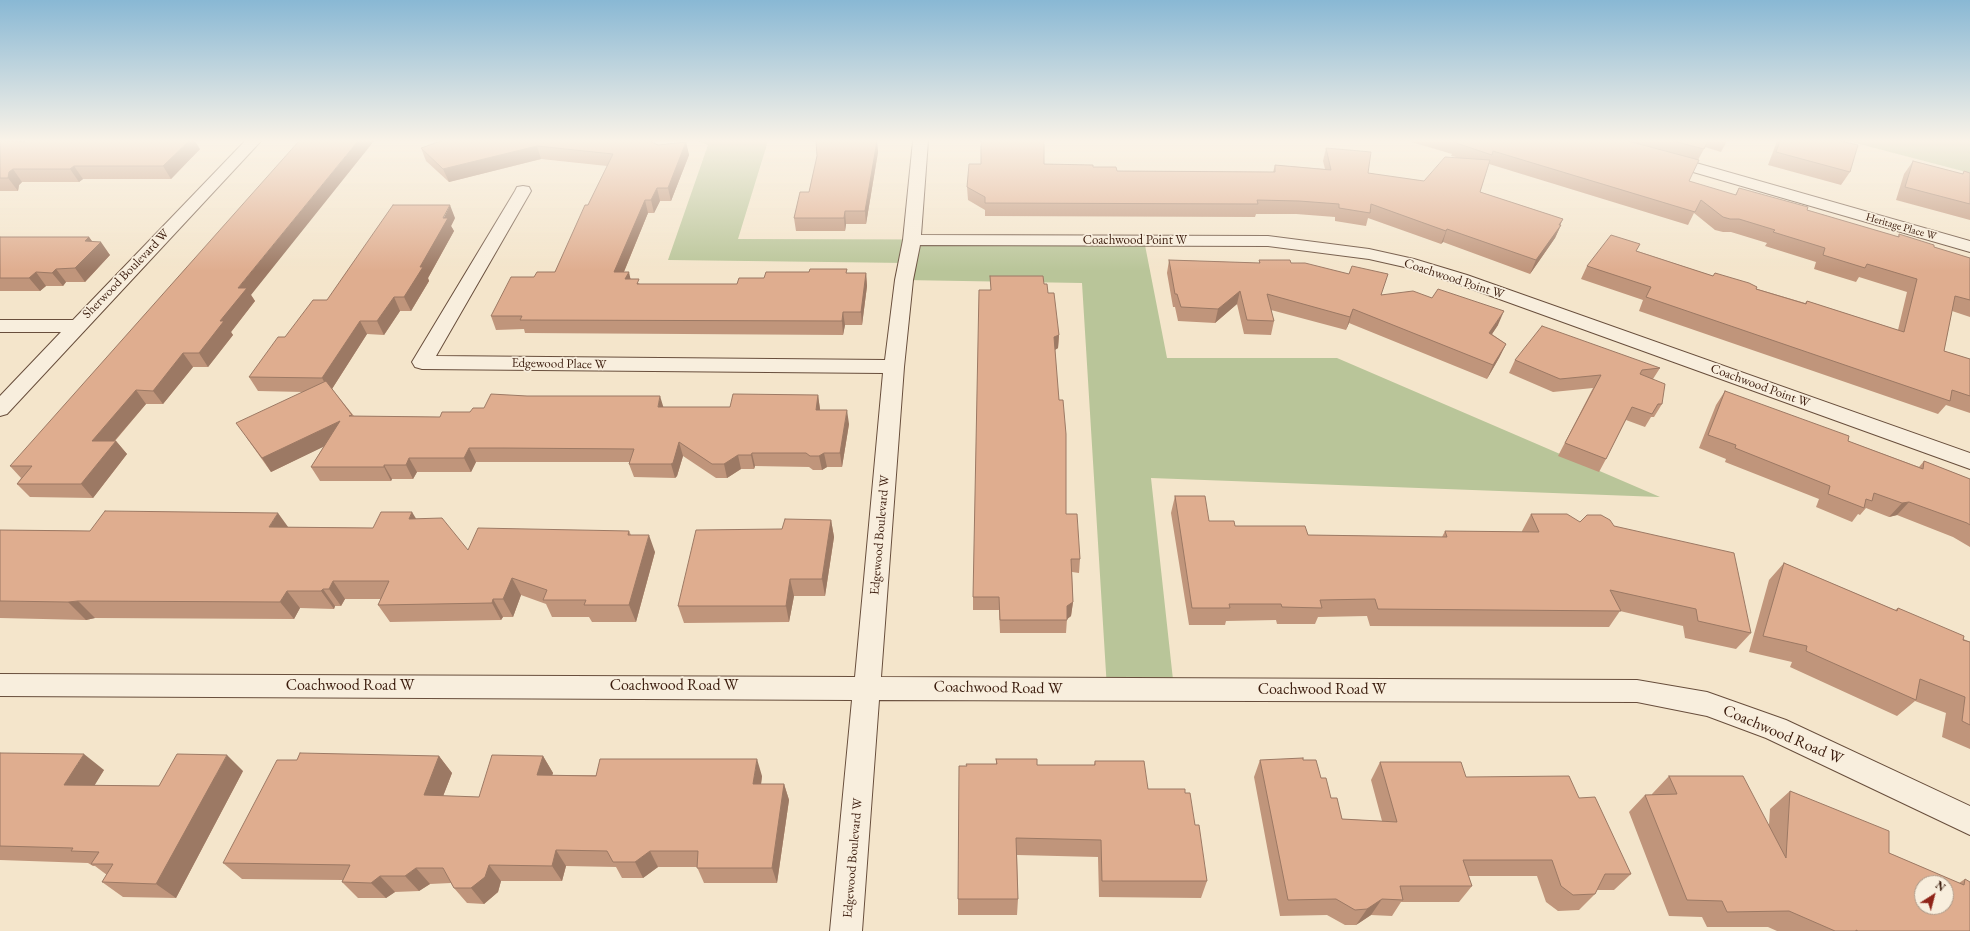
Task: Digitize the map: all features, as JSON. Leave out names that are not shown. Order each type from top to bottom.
[{"type":"street","name":"Sherwood Boulevard W","points":[[0,409],[212,184]]},
{"type":"street","name":"Edgewood Boulevard W","points":[[846,931],[868,687],[894,367],[904,280],[912,240],[916,184]]},
{"type":"street","name":"Heritage Place W","points":[[1753,184],[1970,247]]},
{"type":"street","name":"Edgewood Place W","points":[[523,191],[422,362],[894,367]]},
{"type":"street","name":"Coachwood Point W","points":[[912,240],[1268,241],[1369,254],[1414,264],[1461,279],[1970,461]]},
{"type":"street","points":[[0,326],[77,326]]},
{"type":"street","name":"Coachwood Road W","points":[[0,685],[1637,691],[1707,704],[1776,729],[1970,821]]},
{"type":"green space","points":[[694,184],[755,184],[738,239],[1144,240],[1167,358],[1337,358],[1660,497],[1151,478],[1174,689],[1107,689],[1082,283],[904,280],[907,263],[668,260]]},
{"type":"building","points":[[260,184],[323,184],[238,288],[247,288],[220,321],[224,321],[199,353],[183,353],[153,391],[136,390],[92,441],[116,441],[81,484],[17,484],[32,466],[10,466]]},
{"type":"building","points":[[598,184],[669,184],[668,188],[657,188],[651,200],[645,200],[614,272],[629,272],[625,279],[639,279],[637,284],[737,284],[739,278],[764,278],[766,272],[809,272],[810,269],[847,269],[846,273],[866,273],[861,312],[843,312],[842,321],[520,320],[522,316],[491,316],[511,277],[534,277],[537,272],[555,272],[585,205],[588,205]]},
{"type":"building","points":[[811,184],[870,184],[865,211],[845,211],[844,218],[794,218],[800,192],[809,192]]},
{"type":"building","points":[[967,184],[1482,184],[1480,192],[1563,219],[1559,225],[1561,225],[1536,260],[1447,229],[1446,231],[1371,204],[1370,213],[1339,208],[1339,204],[1299,201],[1257,200],[1258,204],[985,203],[985,197],[967,187]]},
{"type":"building","points":[[1604,184],[1701,184],[1736,195],[1739,188],[1808,207],[1807,210],[1899,237],[1899,234],[1970,258],[1970,300],[1955,296],[1944,351],[1970,359],[1970,396],[1952,390],[1950,401],[1646,297],[1651,287],[1587,266],[1611,235],[1640,244],[1636,251],[1713,276],[1715,273],[1749,283],[1757,287],[1756,289],[1806,304],[1807,301],[1904,332],[1917,279],[1867,264],[1865,268],[1823,255],[1825,248],[1773,232],[1775,230],[1739,219],[1723,217],[1701,200],[1695,212]]},
{"type":"building","points":[[1906,184],[1970,184],[1970,204],[1905,187]]},
{"type":"building","points":[[393,205],[450,205],[443,218],[448,218],[420,267],[423,267],[404,297],[394,297],[377,321],[360,321],[322,378],[249,377],[278,337],[285,337],[313,300],[327,300]]},
{"type":"building","points":[[0,237],[89,237],[85,241],[101,242],[75,268],[56,269],[52,273],[36,272],[29,278],[0,278]]},
{"type":"building","points":[[1169,260],[1260,263],[1259,260],[1290,260],[1291,263],[1305,263],[1349,274],[1352,266],[1388,274],[1381,295],[1413,291],[1432,298],[1438,289],[1504,311],[1489,333],[1506,344],[1493,365],[1353,309],[1350,317],[1267,294],[1274,321],[1247,320],[1240,291],[1218,309],[1181,307],[1177,294],[1175,294]]},
{"type":"building","points":[[990,276],[1043,276],[1044,284],[1047,284],[1048,293],[1054,293],[1059,335],[1054,337],[1059,400],[1063,400],[1066,434],[1066,514],[1077,514],[1080,559],[1071,559],[1073,602],[1067,606],[1067,620],[1000,620],[999,597],[973,597],[979,290],[991,290]]},
{"type":"building","points":[[1542,326],[1660,368],[1642,370],[1640,374],[1665,384],[1662,404],[1658,404],[1652,414],[1632,407],[1606,459],[1565,443],[1601,375],[1560,379],[1515,360]]},
{"type":"building","points":[[326,381],[352,415],[349,416],[440,417],[442,412],[470,412],[473,408],[484,408],[491,394],[527,396],[660,396],[658,407],[730,407],[733,394],[818,395],[816,410],[847,410],[840,453],[824,453],[819,456],[810,456],[806,453],[752,453],[751,455],[738,455],[724,464],[712,464],[679,442],[673,463],[671,464],[629,464],[634,449],[469,448],[464,458],[409,458],[406,465],[384,465],[384,467],[311,467],[340,421],[262,458],[236,423]]},
{"type":"building","points":[[1725,391],[1849,436],[1848,441],[1923,469],[1924,461],[1970,479],[1970,525],[1909,502],[1902,503],[1874,493],[1872,501],[1866,499],[1864,508],[1828,494],[1830,486],[1735,448],[1736,445],[1708,435]]},
{"type":"building","points":[[1175,496],[1205,496],[1209,521],[1234,521],[1235,526],[1305,526],[1308,535],[1447,537],[1445,531],[1539,532],[1531,514],[1567,514],[1580,522],[1587,515],[1601,515],[1610,520],[1614,526],[1734,553],[1751,633],[1698,621],[1696,609],[1610,590],[1621,611],[1378,609],[1375,599],[1320,600],[1322,608],[1282,607],[1281,604],[1229,604],[1230,608],[1192,608]]},
{"type":"building","points":[[105,511],[278,513],[269,527],[373,528],[381,512],[412,512],[409,519],[442,518],[468,550],[478,528],[629,531],[628,535],[649,535],[629,605],[584,605],[586,600],[543,600],[547,590],[512,578],[503,599],[493,599],[492,603],[378,605],[389,581],[333,581],[329,589],[323,589],[321,591],[287,591],[280,602],[0,601],[0,530],[90,531]]},
{"type":"building","points":[[785,519],[831,520],[822,579],[790,579],[786,606],[678,606],[696,530],[782,529]]},
{"type":"building","points":[[1784,563],[1897,611],[1898,608],[1964,636],[1963,640],[1970,642],[1970,725],[1962,721],[1965,697],[1920,679],[1916,700],[1806,651],[1807,646],[1763,636]]},
{"type":"building","points":[[0,753],[84,754],[64,785],[159,786],[177,754],[227,755],[156,884],[102,882],[113,864],[91,864],[99,852],[71,851],[73,848],[0,846]]},
{"type":"building","points":[[300,753],[439,756],[424,795],[479,797],[492,755],[543,756],[537,775],[596,776],[600,759],[757,759],[753,784],[784,784],[772,868],[697,868],[698,851],[650,851],[635,862],[613,862],[607,851],[556,850],[552,866],[489,865],[485,877],[471,888],[454,888],[443,868],[416,868],[405,876],[380,876],[371,883],[342,882],[350,865],[223,863],[277,760],[297,760]]},
{"type":"building","points":[[1303,758],[1303,760],[1316,760],[1321,778],[1326,778],[1331,798],[1337,798],[1342,819],[1397,822],[1380,762],[1461,762],[1466,777],[1569,776],[1579,798],[1595,797],[1631,874],[1605,874],[1595,894],[1573,895],[1561,886],[1552,860],[1463,860],[1472,886],[1400,886],[1403,900],[1382,899],[1367,909],[1355,910],[1336,899],[1288,900],[1260,760]]},
{"type":"building","points":[[996,759],[1037,759],[1037,765],[1095,765],[1095,761],[1144,761],[1148,789],[1185,789],[1185,793],[1190,793],[1195,825],[1199,825],[1207,881],[1102,881],[1101,840],[1016,838],[1018,899],[958,899],[959,766],[967,766],[966,764],[997,764]]},
{"type":"building","points":[[1669,776],[1743,776],[1786,858],[1790,791],[1889,831],[1889,853],[1941,875],[1914,875],[1914,915],[1954,915],[1954,881],[1964,885],[1965,879],[1970,882],[1970,931],[1835,931],[1789,911],[1727,912],[1722,901],[1687,900],[1645,795],[1677,794]]}]
